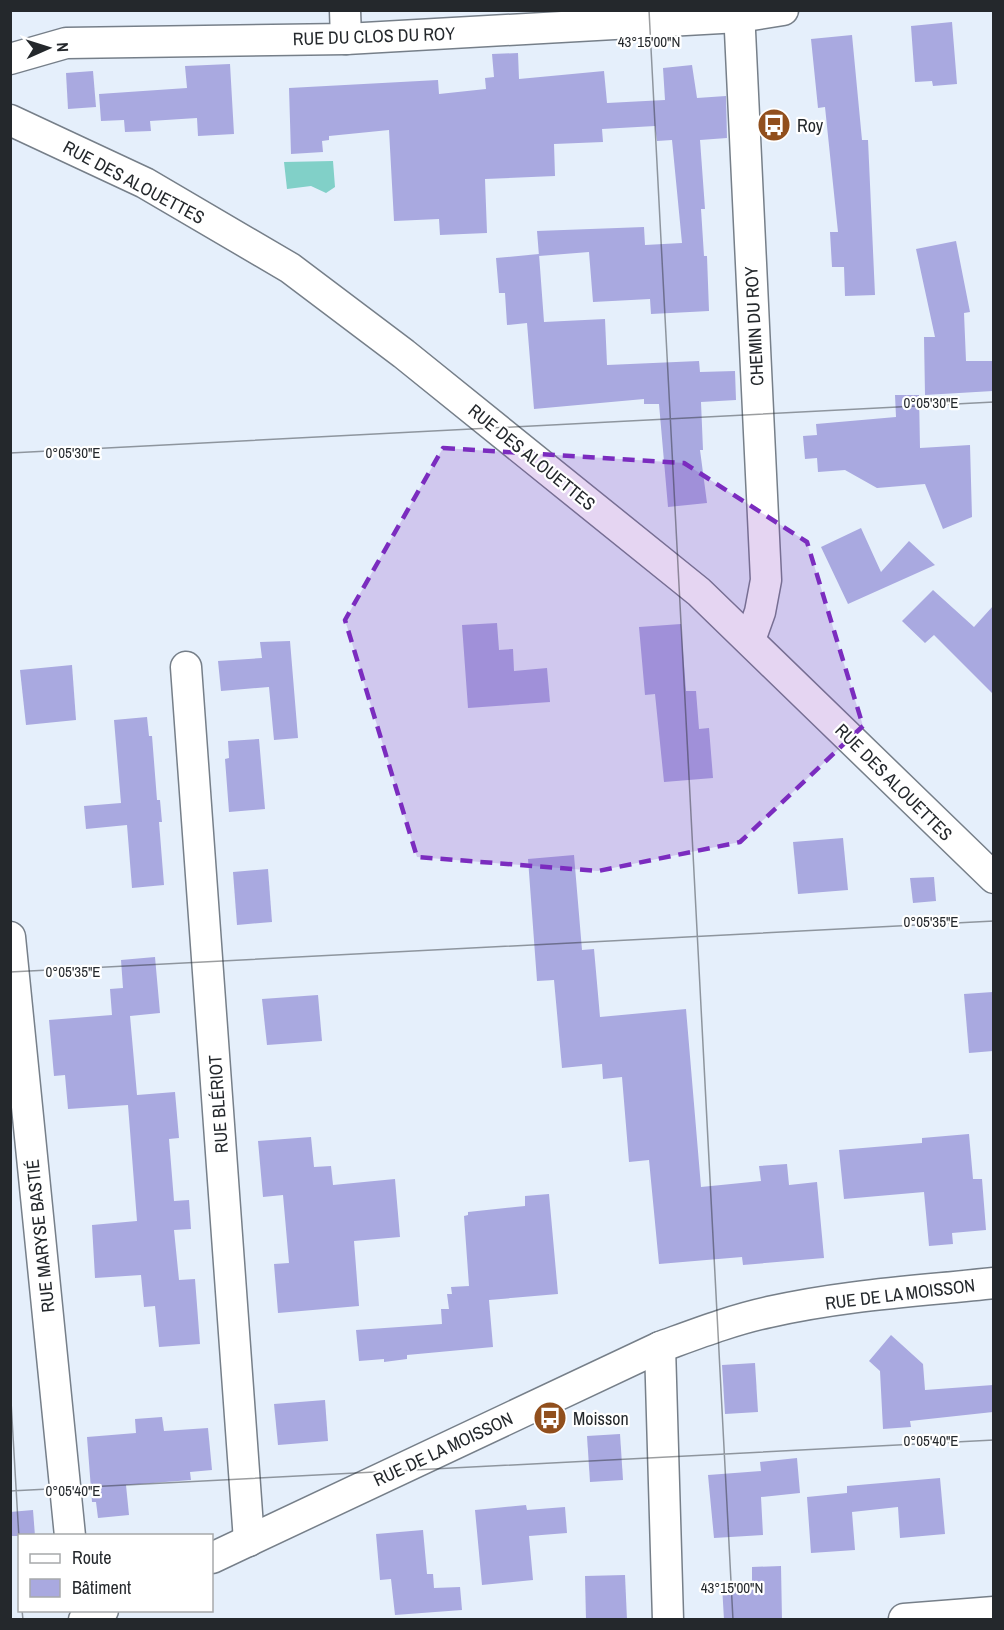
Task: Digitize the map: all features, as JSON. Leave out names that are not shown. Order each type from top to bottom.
[{"type":"street","name":"RUE DU CLOS DU ROY","points":[[10,59],[66,44],[346,25],[739,14],[783,10]]},
{"type":"street","name":"CHEMIN DU ROY","points":[[739,14],[766,580],[760,612],[750,640]]},
{"type":"street","name":"RUE DES ALOUETTES","points":[[10,120],[145,183],[290,268],[404,354],[690,584],[993,878]]},
{"type":"street","name":"RUE BLÉRIOT","points":[[186,667],[249,1540]]},
{"type":"street","name":"RUE MARYSE BASTIÉ","points":[[10,937],[70,1534]]},
{"type":"street","name":"RUE DE LA MOISSON","points":[[213,1558],[660,1347],[769,1311],[867,1296],[993,1283]]},
{"type":"street","points":[[660,1347],[668,1620]]},
{"type":"street","points":[[84,1620],[101,1612]]},
{"type":"street","points":[[904,1619],[993,1612]]},
{"type":"highlighted area","points":[[443,448],[684,463],[807,542],[863,726],[740,842],[598,871],[417,857],[345,620]]},
{"type":"shaded area","points":[[333,161],[335,187],[326,193],[311,186],[287,189],[284,162]]},
{"type":"building","points":[[952,22],[957,84],[933,86],[932,81],[915,82],[911,26]]},
{"type":"building","points":[[852,35],[862,140],[868,140],[875,295],[845,296],[844,267],[832,267],[830,232],[838,232],[825,107],[818,108],[811,39]]},
{"type":"building","points":[[518,53],[519,79],[604,71],[607,103],[665,100],[663,68],[692,65],[697,98],[726,96],[727,138],[700,140],[705,209],[701,209],[704,256],[707,256],[709,311],[651,314],[650,299],[593,302],[589,252],[539,256],[537,231],[644,227],[645,245],[682,243],[672,140],[657,141],[655,126],[602,129],[603,142],[554,144],[555,176],[485,179],[487,233],[440,235],[439,219],[394,221],[389,130],[329,136],[329,140],[322,141],[323,152],[291,154],[289,88],[438,80],[439,94],[486,89],[485,78],[494,77],[492,54]]},
{"type":"building","points":[[230,64],[234,134],[198,136],[197,118],[150,121],[151,131],[125,132],[124,120],[101,121],[99,94],[187,88],[185,66]]},
{"type":"building","points":[[93,71],[96,107],[68,109],[66,73]]},
{"type":"building","points":[[956,241],[970,312],[964,313],[966,361],[993,361],[993,391],[925,395],[924,337],[935,337],[916,249]]},
{"type":"building","points":[[539,254],[544,322],[605,319],[607,365],[699,361],[700,372],[735,371],[736,400],[701,402],[703,450],[700,450],[707,503],[668,507],[659,404],[644,404],[644,399],[534,409],[527,323],[507,325],[505,293],[499,293],[496,258]]},
{"type":"building","points":[[895,395],[919,395],[920,448],[970,445],[972,517],[943,529],[925,484],[877,488],[845,470],[818,472],[817,458],[805,459],[803,436],[817,435],[816,424],[896,417]]},
{"type":"building","points":[[861,528],[881,572],[909,541],[935,565],[848,604],[821,547]]},
{"type":"building","points":[[933,590],[974,627],[993,606],[993,694],[934,635],[925,643],[902,621]]},
{"type":"building","points":[[497,623],[499,650],[513,649],[514,671],[547,668],[550,702],[468,708],[462,625]]},
{"type":"building","points":[[681,624],[686,691],[696,691],[699,729],[709,728],[713,778],[664,782],[655,694],[645,695],[639,627]]},
{"type":"building","points":[[290,641],[298,738],[274,740],[269,687],[221,691],[218,661],[262,658],[260,642]]},
{"type":"building","points":[[72,665],[76,720],[26,725],[20,670]]},
{"type":"building","points":[[147,717],[149,736],[152,736],[157,800],[160,800],[162,822],[159,822],[164,885],[132,888],[127,825],[86,829],[84,806],[121,803],[114,720]]},
{"type":"building","points":[[259,739],[265,809],[229,812],[225,759],[229,758],[228,741]]},
{"type":"building","points":[[843,838],[848,890],[798,894],[793,842]]},
{"type":"building","points":[[574,855],[582,950],[594,949],[600,1017],[686,1009],[701,1187],[761,1181],[759,1166],[787,1164],[789,1185],[817,1182],[824,1258],[743,1265],[742,1257],[659,1264],[649,1160],[629,1162],[622,1077],[603,1079],[602,1064],[562,1068],[554,980],[537,981],[528,859]]},
{"type":"building","points":[[268,869],[272,922],[237,925],[233,872]]},
{"type":"building","points":[[934,877],[936,901],[913,903],[910,878]]},
{"type":"building","points":[[155,957],[160,1013],[130,1016],[137,1095],[175,1092],[179,1138],[169,1139],[174,1201],[189,1200],[191,1229],[174,1230],[179,1280],[195,1279],[200,1344],[159,1347],[155,1306],[144,1307],[141,1275],[95,1278],[92,1225],[137,1221],[128,1105],[68,1109],[65,1075],[54,1076],[49,1020],[112,1015],[110,989],[123,988],[121,960]]},
{"type":"building","points":[[993,992],[993,1051],[969,1053],[964,994]]},
{"type":"building","points":[[318,995],[322,1041],[267,1045],[262,999]]},
{"type":"building","points":[[969,1134],[973,1179],[982,1179],[986,1230],[952,1233],[953,1244],[929,1246],[924,1192],[844,1199],[839,1150],[922,1143],[922,1138]]},
{"type":"building","points":[[311,1137],[314,1167],[331,1166],[333,1185],[395,1179],[400,1237],[354,1241],[359,1306],[278,1313],[274,1264],[289,1263],[283,1195],[263,1197],[258,1141]]},
{"type":"building","points":[[549,1194],[558,1294],[489,1300],[493,1347],[407,1355],[407,1359],[384,1362],[384,1359],[359,1361],[356,1330],[442,1324],[441,1309],[449,1309],[447,1294],[452,1294],[451,1287],[469,1286],[464,1216],[468,1215],[468,1212],[525,1206],[525,1196]]},
{"type":"building","points":[[891,1335],[923,1364],[925,1390],[993,1385],[993,1412],[910,1421],[911,1427],[883,1429],[880,1371],[869,1361]]},
{"type":"building","points":[[755,1363],[758,1412],[725,1414],[722,1365]]},
{"type":"building","points":[[325,1400],[328,1441],[278,1445],[274,1404]]},
{"type":"building","points":[[162,1417],[164,1431],[208,1428],[212,1470],[190,1472],[191,1480],[126,1485],[129,1515],[98,1518],[96,1502],[92,1502],[87,1437],[136,1433],[135,1419]]},
{"type":"building","points":[[620,1434],[623,1480],[590,1482],[587,1436]]},
{"type":"building","points":[[797,1458],[800,1493],[761,1497],[763,1535],[714,1538],[708,1475],[761,1471],[760,1462]]},
{"type":"building","points":[[940,1478],[945,1534],[900,1538],[898,1507],[852,1512],[855,1550],[811,1553],[807,1497],[847,1493],[847,1486]]},
{"type":"building","points":[[526,1505],[527,1510],[565,1507],[567,1533],[529,1536],[533,1580],[482,1585],[475,1510]]},
{"type":"building","points":[[33,1510],[35,1534],[10,1536],[10,1512]]},
{"type":"building","points":[[423,1530],[427,1574],[433,1574],[434,1588],[460,1587],[462,1610],[395,1615],[391,1579],[380,1580],[376,1534]]},
{"type":"building","points":[[781,1566],[782,1620],[724,1620],[722,1585],[752,1583],[752,1567]]},
{"type":"building","points":[[625,1575],[627,1620],[586,1620],[585,1576]]},
{"type":"place","name":"Roy","points":[[774,125]]},
{"type":"place","name":"Moisson","points":[[550,1418]]}]
